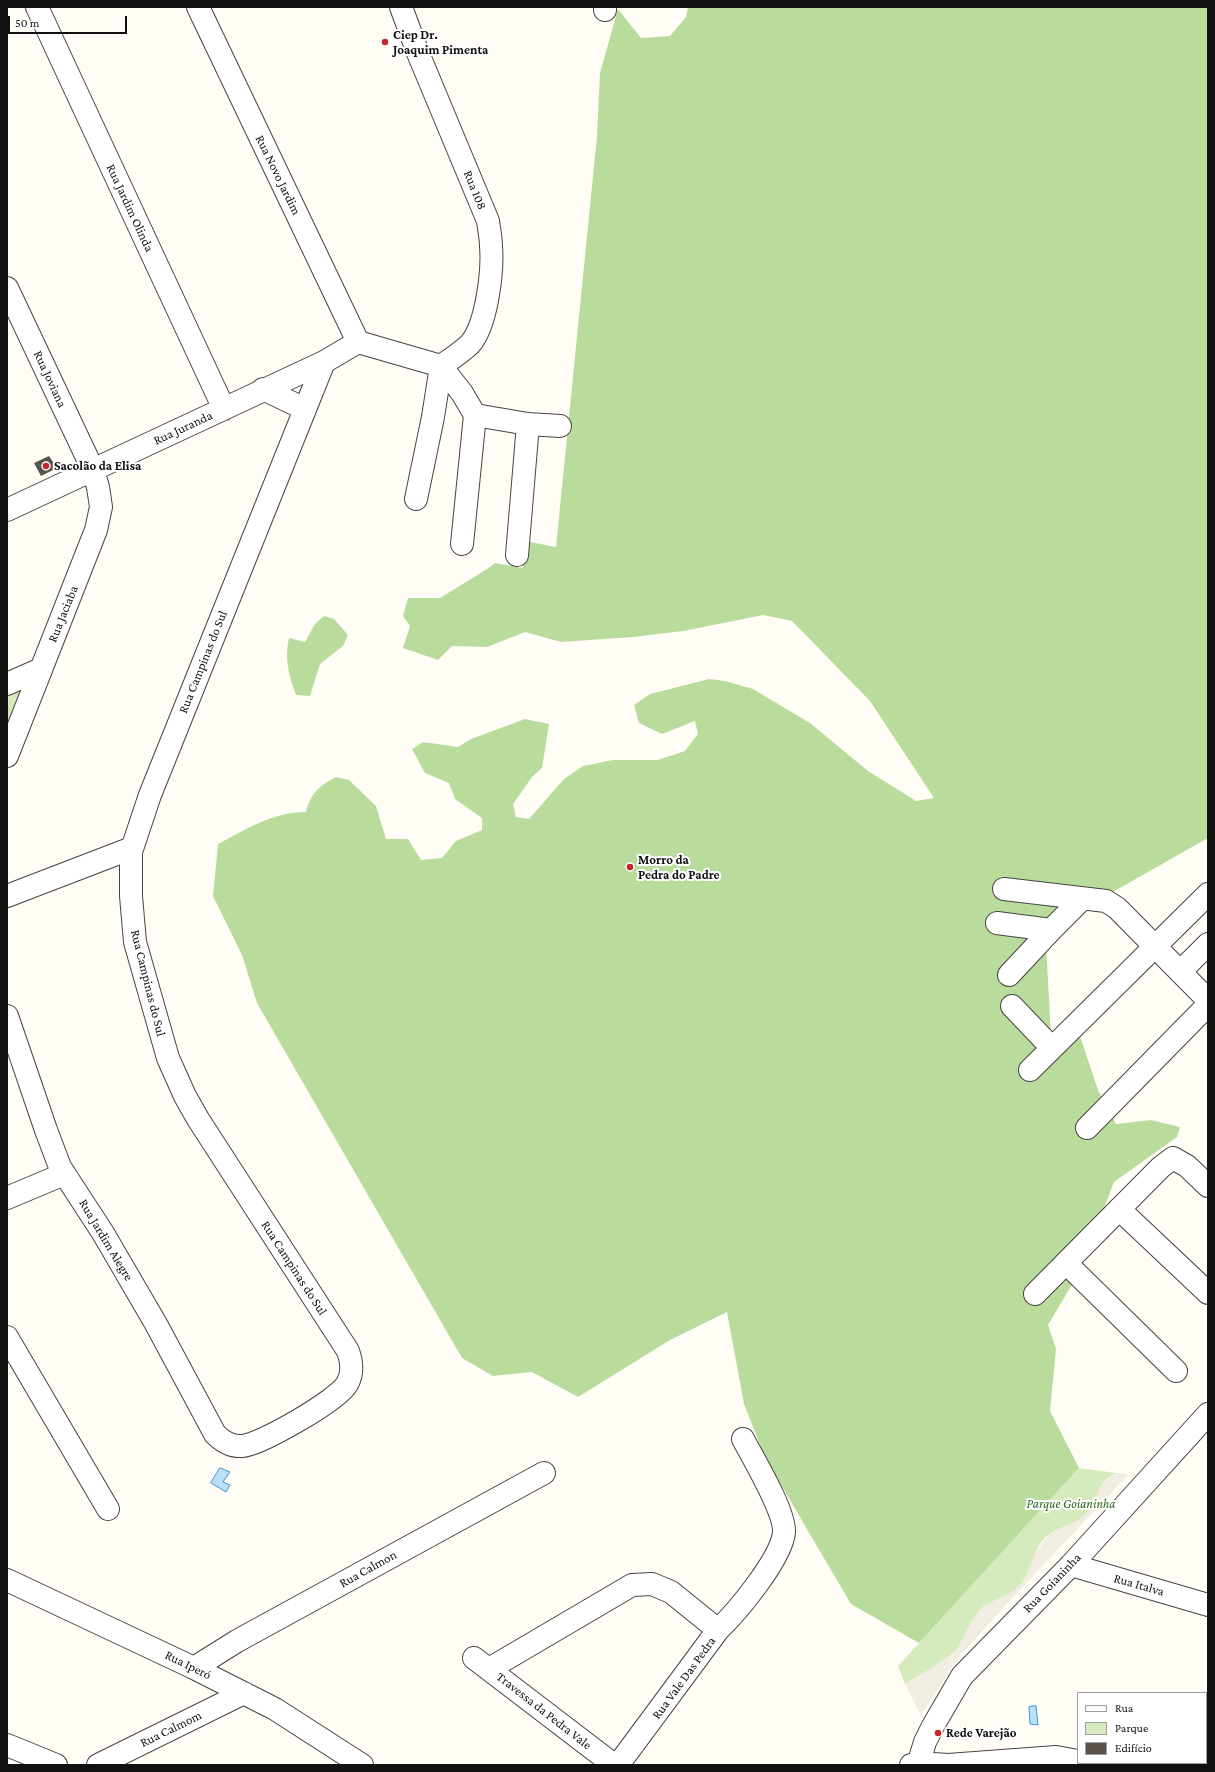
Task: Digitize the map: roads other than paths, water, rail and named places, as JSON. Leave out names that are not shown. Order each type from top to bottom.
[{"type":"street","name":"Rua Jardim Olinda","points":[[37,7],[224,409]]},
{"type":"street","name":"Rua Novo Jardim","points":[[198,7],[358,342]]},
{"type":"street","name":"Rua 108","points":[[401,7],[418,53],[488,221],[491,246],[491,265],[487,300],[483,319],[477,334],[470,344],[441,366]]},
{"type":"street","name":"Rua Joviana","points":[[7,288],[93,470]]},
{"type":"street","name":"Rua Juranda","points":[[7,510],[224,409],[263,389],[324,362],[358,342]]},
{"type":"street","points":[[358,342],[441,366],[462,393],[475,415],[462,544]]},
{"type":"street","name":"Rua Campinas do Sul","points":[[235,1446],[249,1445],[268,1438],[333,1398],[347,1385],[351,1374],[352,1363],[345,1347],[198,1119],[185,1096],[168,1058],[135,942],[131,896],[132,848],[153,788],[324,362]]},
{"type":"street","points":[[416,499],[433,417],[441,366]]},
{"type":"street","points":[[263,389],[304,410]]},
{"type":"street","points":[[475,415],[528,424],[560,426]]},
{"type":"street","points":[[517,555],[528,424]]},
{"type":"street","name":"Rua Jaciaba","points":[[7,756],[96,530],[100,507],[98,487],[93,470]]},
{"type":"street","points":[[7,684],[41,669]]},
{"type":"street","points":[[7,896],[132,848]]},
{"type":"street","points":[[1004,889],[1106,901],[1117,908],[1208,1000]]},
{"type":"street","points":[[1030,1070],[1208,894]]},
{"type":"street","points":[[1009,976],[1082,899]]},
{"type":"street","points":[[997,923],[1051,930]]},
{"type":"street","points":[[1180,972],[1208,944]]},
{"type":"street","points":[[1087,1128],[1208,1005]]},
{"type":"street","points":[[1012,1006],[1052,1048]]},
{"type":"street","name":"Rua Jardim Alegre","points":[[7,1016],[46,1130],[64,1174],[114,1253],[156,1324],[206,1420],[221,1440],[235,1446]]},
{"type":"street","points":[[1035,1294],[1161,1167],[1173,1158],[1187,1166],[1208,1186]]},
{"type":"street","points":[[7,1198],[64,1174]]},
{"type":"street","points":[[1119,1209],[1208,1293]]},
{"type":"street","points":[[1066,1264],[1176,1371]]},
{"type":"street","points":[[7,1337],[108,1509]]},
{"type":"street","name":"Rua Goianinha","points":[[916,1764],[933,1726],[962,1676],[1071,1565],[1208,1414]]},
{"type":"street","points":[[718,1630],[732,1617],[775,1558],[784,1532],[781,1513],[743,1439]]},
{"type":"street","name":"Rua Calmon","points":[[194,1668],[244,1637],[544,1473]]},
{"type":"street","name":"Rua Italva","points":[[1071,1565],[1208,1605]]},
{"type":"street","name":"Rua Iperó","points":[[7,1580],[275,1708],[362,1765]]},
{"type":"street","name":"Rua Vale Das Pedra","points":[[482,1664],[632,1585],[652,1584],[671,1592],[718,1630],[618,1765]]},
{"type":"street","name":"Travessa da Pedra Vale","points":[[482,1664],[614,1765]]},
{"type":"street","name":"Rua Calmom","points":[[98,1765],[244,1693]]},
{"type":"street","points":[[7,1745],[56,1765]]},
{"type":"street","points":[[916,1764],[948,1765],[1056,1757],[1077,1761]]},
{"type":"water","points":[[220,1468],[230,1472],[223,1482],[230,1485],[226,1492],[211,1483]]},
{"type":"water","points":[[1036,1706],[1038,1725],[1030,1724],[1029,1707]]},
{"type":"place","name":"Ciep Dr. Joaquim Pimenta","points":[[385,42]]},
{"type":"place","name":"Sacolão da Elisa","points":[[46,466]]},
{"type":"place","name":"Morro da Pedra do Padre","points":[[630,867]]},
{"type":"place","name":"Rede Varejão","points":[[938,1733]]},
{"type":"park label","name":"Parque Goianinha","points":[[1071,1504]]}]
